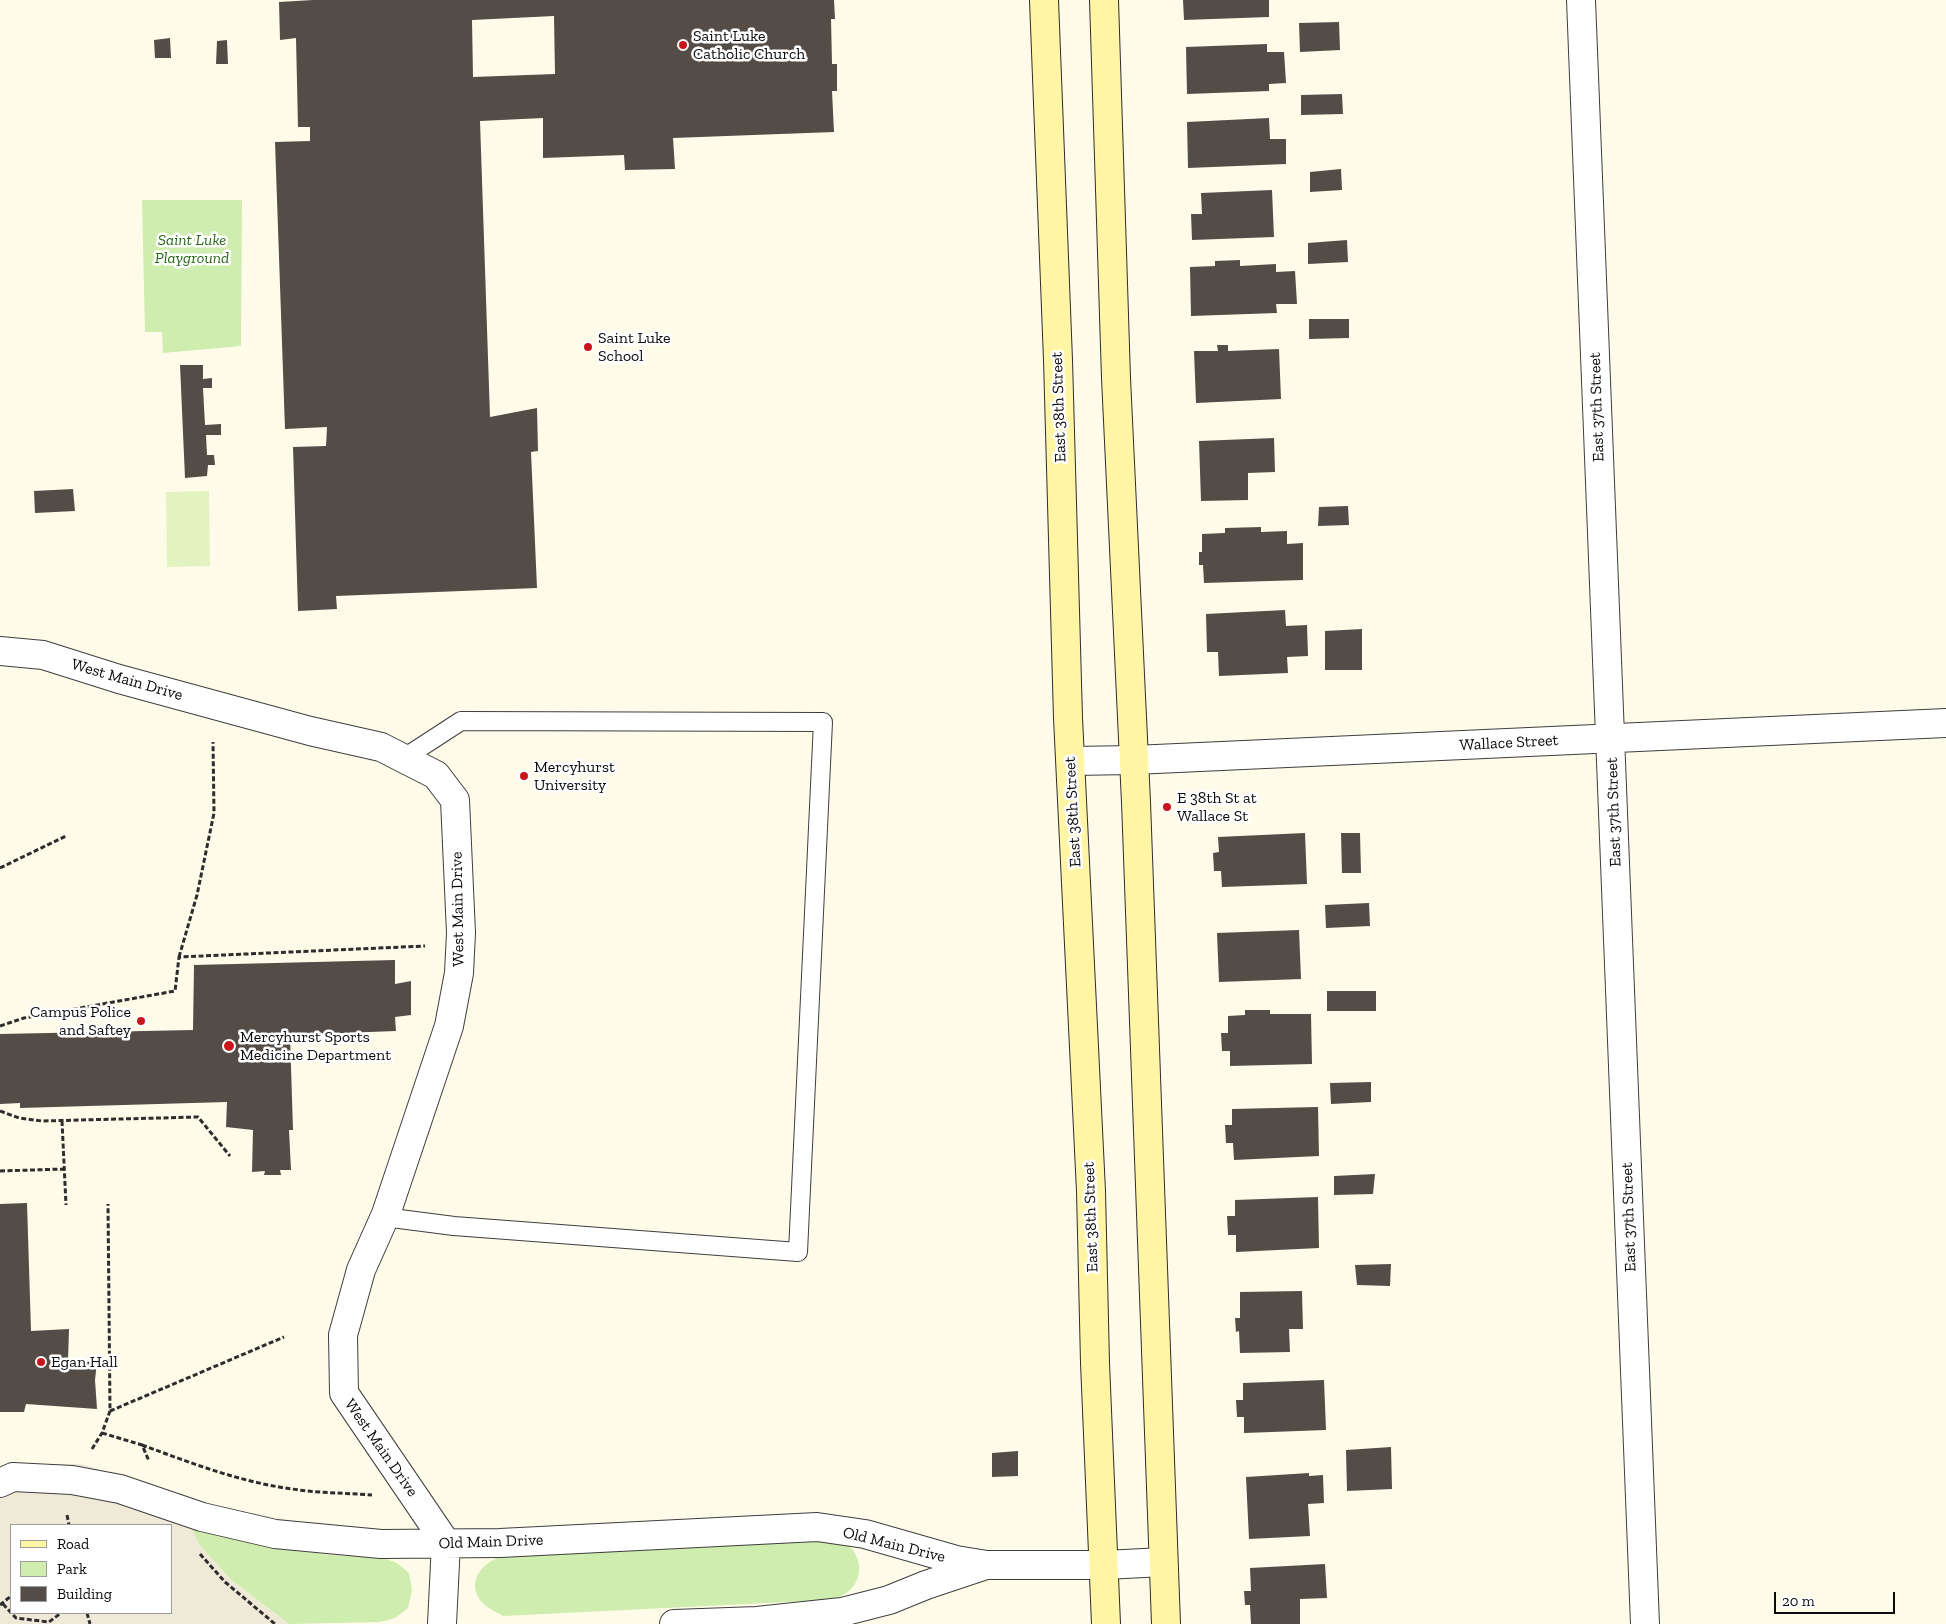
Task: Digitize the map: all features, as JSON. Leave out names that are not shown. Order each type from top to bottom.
[{"type":"main road","name":"East 38th Street","points":[[1044,0],[1071,761],[1091,1190],[1095,1364],[1106,1624]]},
{"type":"main road","points":[[1104,0],[1116,378],[1134,760],[1166,1624]]},
{"type":"street","name":"East 37th Street","points":[[1581,0],[1645,1624]]},
{"type":"street","name":"West Main Drive","points":[[0,651],[43,655],[120,679],[310,731],[381,746],[436,775],[455,800],[460,944],[459,973],[449,1026],[384,1217],[361,1270],[342,1335],[344,1394],[446,1544]]},
{"type":"street","name":"Wallace Street","points":[[1071,761],[1134,760],[1946,723]]},
{"type":"street","name":"Old Main Drive","points":[[0,1483],[13,1477],[72,1480],[120,1489],[202,1516],[274,1534],[381,1544],[500,1543],[817,1527],[865,1534],[956,1560],[987,1565],[1105,1565],[1164,1562]]},
{"type":"street","points":[[442,1624],[446,1544]]},
{"type":"street","name":"Old Main Drive","points":[[674,1624],[757,1621],[842,1612],[889,1600],[926,1585],[987,1565]]},
{"type":"lane","points":[[384,1217],[454,1226],[798,1252],[823,722],[461,721],[404,758]]},
{"type":"path","points":[[0,1026],[24,1018],[175,991],[179,957],[198,895],[214,813],[212,704]]},
{"type":"path","points":[[0,868],[66,836]]},
{"type":"path","points":[[179,957],[460,944]]},
{"type":"path","points":[[0,1111],[27,1119],[62,1121],[198,1117],[230,1156]]},
{"type":"path","points":[[62,1121],[66,1205]]},
{"type":"path","points":[[0,1172],[64,1169]]},
{"type":"path","points":[[72,1480],[102,1433],[110,1411],[108,1204]]},
{"type":"path","points":[[110,1411],[284,1337]]},
{"type":"path","points":[[142,1445],[209,1470],[274,1486],[417,1499]]},
{"type":"path","points":[[168,1505],[195,1548],[225,1582],[275,1624]]},
{"type":"path","points":[[11,1614],[16,1618],[49,1622],[60,1614]]},
{"type":"green space","name":"Saint Luke Playground","points":[[142,200],[242,200],[241,346],[163,353],[162,332],[145,332]]},
{"type":"green space","points":[[209,491],[210,566],[167,567],[166,492]]},
{"type":"green space","points":[[191,1527],[285,1549],[331,1555],[381,1557],[397,1563],[409,1573],[412,1590],[408,1608],[395,1618],[380,1622],[289,1624],[230,1579],[198,1543]]},
{"type":"green space","points":[[841,1539],[853,1550],[859,1567],[859,1575],[852,1588],[845,1594],[829,1600],[503,1616],[483,1603],[475,1589],[475,1582],[482,1569],[493,1560],[506,1555]]},
{"type":"shaded area","points":[[13,1464],[82,1464],[217,1506],[293,1521],[382,1529],[381,1557],[331,1555],[285,1549],[191,1528],[198,1543],[230,1579],[289,1624],[0,1624],[0,1467]]},
{"type":"building","points":[[313,0],[834,0],[835,19],[831,19],[832,64],[837,64],[837,91],[832,91],[834,132],[673,138],[675,169],[625,170],[624,155],[543,158],[543,118],[480,121],[490,417],[537,408],[538,451],[531,452],[537,588],[336,596],[337,609],[298,611],[293,447],[326,446],[327,427],[285,429],[275,142],[310,141],[310,127],[298,127],[296,38],[280,40],[279,2]],"holes":[[[554,16],[555,74],[473,77],[472,20]]]},
{"type":"building","points":[[1183,0],[1269,0],[1269,17],[1184,20]]},
{"type":"building","points":[[1339,22],[1340,50],[1300,52],[1299,23]]},
{"type":"building","points":[[170,38],[171,58],[155,58],[154,40]]},
{"type":"building","points":[[227,40],[228,64],[216,64],[217,41]]},
{"type":"building","points":[[1267,44],[1267,52],[1284,52],[1286,83],[1269,84],[1269,91],[1187,94],[1186,47]]},
{"type":"building","points":[[1342,94],[1343,114],[1301,115],[1301,95]]},
{"type":"building","points":[[1269,118],[1270,139],[1286,139],[1286,164],[1188,168],[1187,122]]},
{"type":"building","points":[[1341,169],[1342,190],[1310,192],[1310,172]]},
{"type":"building","points":[[1272,190],[1274,237],[1192,240],[1191,214],[1202,214],[1201,193]]},
{"type":"building","points":[[1347,240],[1348,262],[1308,264],[1308,243]]},
{"type":"building","points":[[1240,260],[1240,266],[1276,264],[1276,272],[1295,271],[1297,304],[1276,304],[1277,313],[1191,316],[1190,267],[1215,266],[1215,261]]},
{"type":"building","points":[[1309,319],[1349,319],[1349,338],[1309,339]]},
{"type":"building","points":[[1217,345],[1228,345],[1228,351],[1279,349],[1281,399],[1196,403],[1194,351],[1218,351]]},
{"type":"building","points":[[180,365],[203,365],[203,379],[212,378],[212,388],[203,388],[205,425],[221,424],[221,435],[206,435],[207,455],[214,455],[215,465],[208,465],[207,476],[185,478]]},
{"type":"building","points":[[1274,438],[1275,472],[1248,473],[1248,500],[1201,501],[1199,441]]},
{"type":"building","points":[[73,489],[75,511],[35,513],[34,491]]},
{"type":"building","points":[[1348,506],[1349,525],[1318,526],[1319,507]]},
{"type":"building","points":[[1261,527],[1261,532],[1287,531],[1287,544],[1303,543],[1303,580],[1204,583],[1203,565],[1199,565],[1199,552],[1202,552],[1202,534],[1225,533],[1225,528]]},
{"type":"building","points":[[1285,610],[1286,626],[1307,625],[1308,656],[1287,657],[1288,673],[1219,676],[1218,652],[1207,652],[1206,614]]},
{"type":"building","points":[[1362,629],[1362,670],[1325,670],[1325,631]]},
{"type":"building","points":[[1305,833],[1307,884],[1222,887],[1221,871],[1214,871],[1213,853],[1219,852],[1218,837]]},
{"type":"building","points":[[1341,833],[1360,833],[1361,873],[1342,873]]},
{"type":"building","points":[[1369,903],[1370,926],[1326,928],[1325,905]]},
{"type":"building","points":[[1299,930],[1301,979],[1219,982],[1217,933]]},
{"type":"building","points":[[395,960],[395,984],[411,981],[411,1015],[395,1017],[396,1031],[290,1035],[293,1130],[289,1130],[291,1170],[280,1170],[281,1175],[264,1175],[265,1171],[252,1172],[253,1130],[226,1127],[227,1102],[20,1108],[20,1103],[0,1104],[0,1034],[193,1030],[194,965]]},
{"type":"building","points":[[1327,991],[1376,991],[1376,1011],[1327,1011]]},
{"type":"building","points":[[1245,1010],[1270,1010],[1270,1014],[1311,1014],[1312,1064],[1230,1066],[1230,1051],[1222,1051],[1221,1033],[1228,1033],[1228,1016],[1245,1015]]},
{"type":"building","points":[[1371,1082],[1371,1102],[1331,1104],[1330,1083]]},
{"type":"building","points":[[1318,1107],[1319,1156],[1234,1160],[1233,1143],[1226,1143],[1225,1125],[1232,1125],[1232,1109]]},
{"type":"building","points":[[1375,1174],[1373,1194],[1334,1195],[1334,1176]]},
{"type":"building","points":[[1318,1197],[1319,1248],[1236,1252],[1236,1235],[1228,1235],[1227,1216],[1235,1216],[1235,1200]]},
{"type":"building","name":"Egan Hall","points":[[27,1203],[31,1331],[69,1329],[68,1361],[97,1362],[95,1380],[97,1409],[26,1404],[24,1412],[0,1412],[0,1204]]},
{"type":"building","points":[[1391,1264],[1390,1286],[1357,1285],[1355,1265]]},
{"type":"building","points":[[1302,1291],[1303,1329],[1289,1329],[1290,1352],[1240,1353],[1239,1331],[1236,1332],[1235,1318],[1240,1318],[1240,1292]]},
{"type":"building","points":[[1324,1380],[1326,1430],[1244,1433],[1244,1417],[1237,1417],[1236,1400],[1243,1400],[1243,1383]]},
{"type":"building","points":[[1391,1447],[1392,1489],[1347,1491],[1346,1450]]},
{"type":"building","points":[[1018,1451],[1018,1476],[992,1477],[992,1453]]},
{"type":"building","points":[[1309,1473],[1309,1476],[1323,1475],[1324,1503],[1308,1504],[1310,1536],[1249,1539],[1246,1477]]},
{"type":"building","points":[[1325,1564],[1327,1598],[1300,1599],[1300,1624],[1251,1624],[1250,1605],[1245,1605],[1244,1591],[1251,1591],[1250,1568]]},
{"type":"place","name":"Saint Luke Catholic Church","points":[[683,45]]},
{"type":"place","name":"Saint Luke School","points":[[588,347]]},
{"type":"place","name":"Mercyhurst University","points":[[524,776]]},
{"type":"place","name":"E 38th St at Wallace St","points":[[1167,807]]},
{"type":"place","name":"Campus Police and Saftey","points":[[141,1021]]},
{"type":"place","name":"Mercyhurst Sports Medicine Department","points":[[229,1046]]},
{"type":"place","name":"Egan Hall","points":[[41,1362]]}]
